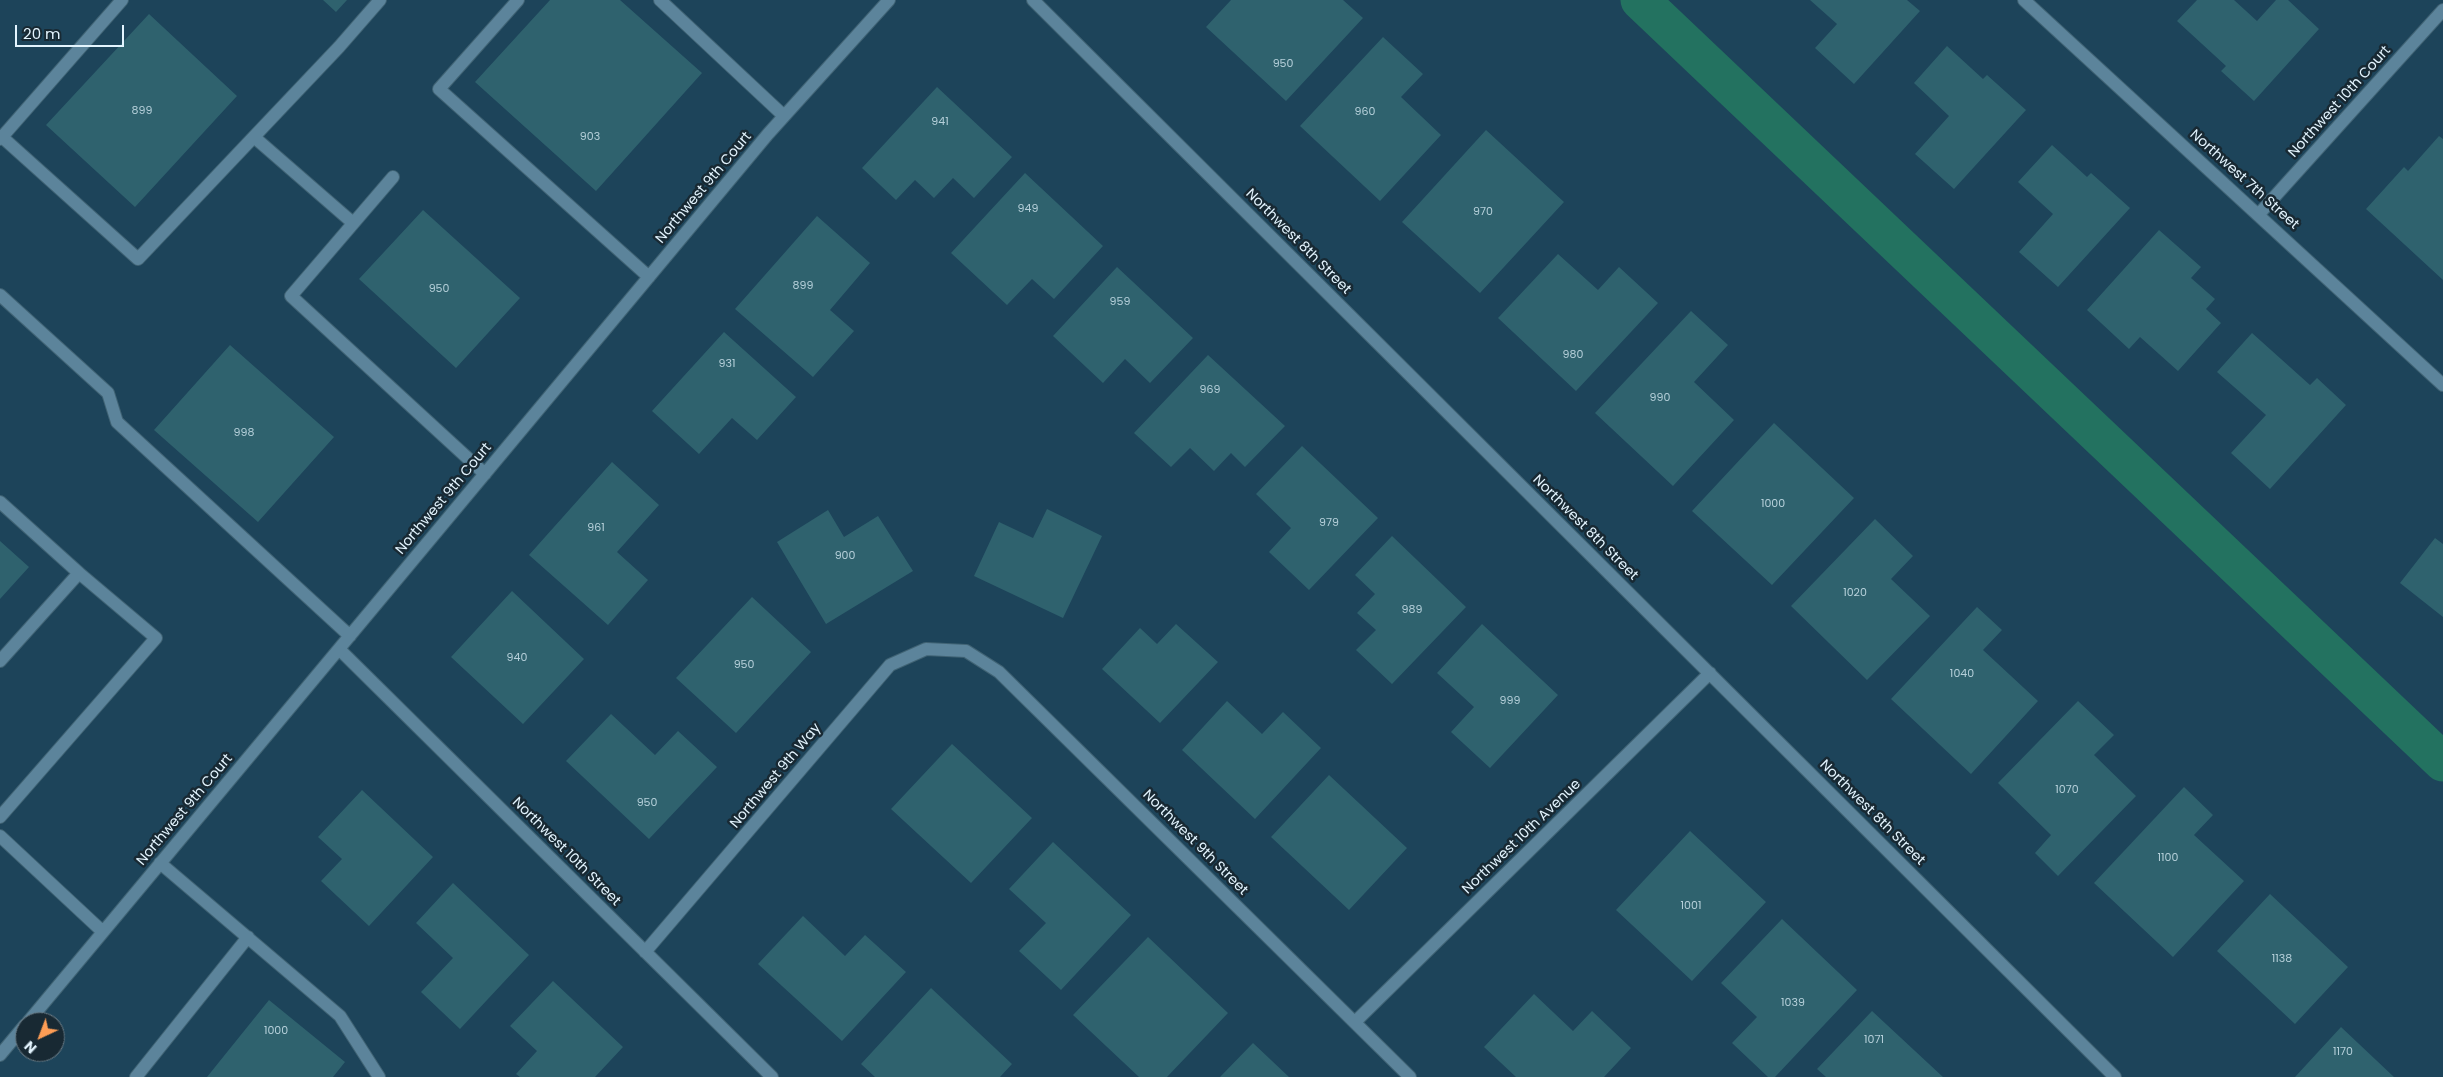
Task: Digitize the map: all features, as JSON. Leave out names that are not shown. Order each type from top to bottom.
[{"type":"street","points":[[122,0],[1,138],[138,259],[380,0]]},
{"type":"street","points":[[518,0],[439,89],[649,277]]},
{"type":"street","points":[[660,0],[784,116]]},
{"type":"street","name":"Northwest 9th Court","points":[[36,1012],[784,116],[889,0]]},
{"type":"street","name":"Northwest 8th Street","points":[[1033,0],[2115,1077]]},
{"type":"street","name":"Northwest 7th Street","points":[[2024,0],[2443,385]]},
{"type":"street","name":"Northwest 10th Court","points":[[2259,214],[2443,10]]},
{"type":"street","points":[[254,136],[353,223]]},
{"type":"street","points":[[393,177],[291,296],[485,474]]},
{"type":"street","points":[[0,295],[108,393],[117,422],[350,636]]},
{"type":"street","points":[[0,502],[78,573],[156,638],[0,817]]},
{"type":"street","points":[[0,660],[78,573]]},
{"type":"street","name":"Northwest 10th Street","points":[[339,649],[772,1077]]},
{"type":"street","name":"Northwest 9th Way","points":[[646,952],[890,665],[926,649],[947,650]]},
{"type":"street","name":"Northwest 9th Street","points":[[947,650],[966,651],[1000,672],[1410,1077]]},
{"type":"street","name":"Northwest 10th Avenue","points":[[1355,1022],[1710,674]]},
{"type":"street","points":[[0,836],[103,932]]},
{"type":"street","points":[[160,864],[340,1016],[379,1077]]},
{"type":"street","points":[[136,1077],[248,937]]},
{"type":"street","points":[[0,1055],[15,1037]]},
{"type":"building","points":[[323,0],[347,0],[336,12]]},
{"type":"building","points":[[550,0],[620,0],[702,73],[596,191],[475,82]]},
{"type":"building","points":[[1231,0],[1343,0],[1363,18],[1286,101],[1206,27]]},
{"type":"building","points":[[1810,0],[1907,0],[1920,11],[1854,84],[1815,48],[1837,24]]},
{"type":"building","points":[[2197,0],[2234,0],[2257,21],[2276,0],[2288,0],[2319,29],[2254,101],[2221,71],[2226,66],[2177,21]]},
{"type":"building","points":[[149,14],[237,96],[135,207],[46,125]]},
{"type":"building","points":[[1383,37],[1423,74],[1401,97],[1441,135],[1380,201],[1300,126]]},
{"type":"building","points":[[1947,46],[1983,79],[1987,75],[2026,110],[1954,189],[1915,154],[1949,116],[1914,83]]},
{"type":"building","points":[[937,87],[1012,157],[974,198],[953,178],[934,198],[915,180],[896,200],[862,168]]},
{"type":"building","points":[[1486,130],[1564,202],[1480,293],[1402,222]]},
{"type":"building","points":[[2439,136],[2443,139],[2443,280],[2366,209],[2404,167],[2408,171]]},
{"type":"building","points":[[2052,145],[2087,177],[2091,173],[2130,208],[2058,287],[2019,252],[2053,214],[2018,182]]},
{"type":"building","points":[[1025,173],[1103,246],[1054,299],[1032,279],[1007,305],[951,253]]},
{"type":"building","points":[[423,210],[520,298],[456,368],[359,279]]},
{"type":"building","points":[[817,216],[870,263],[830,310],[854,331],[813,377],[735,309]]},
{"type":"building","points":[[2159,230],[2201,267],[2191,278],[2215,299],[2206,309],[2221,323],[2178,371],[2140,337],[2129,349],[2087,310]]},
{"type":"building","points":[[1558,254],[1598,290],[1619,267],[1658,303],[1576,391],[1498,318]]},
{"type":"building","points":[[1117,267],[1193,338],[1150,383],[1125,359],[1103,383],[1053,336]]},
{"type":"building","points":[[1691,311],[1728,345],[1694,382],[1734,420],[1673,486],[1595,413]]},
{"type":"building","points":[[724,332],[796,397],[757,440],[732,418],[699,454],[652,411]]},
{"type":"building","points":[[2252,333],[2310,385],[2317,378],[2346,405],[2270,489],[2231,453],[2266,415],[2217,372]]},
{"type":"building","points":[[230,345],[334,437],[258,522],[154,430]]},
{"type":"building","points":[[1208,355],[1285,426],[1245,467],[1231,453],[1214,471],[1190,448],[1171,467],[1134,433]]},
{"type":"building","points":[[1774,423],[1854,498],[1772,585],[1692,511]]},
{"type":"building","points":[[1302,446],[1378,518],[1309,590],[1269,552],[1291,528],[1256,494]]},
{"type":"building","points":[[612,462],[659,505],[617,552],[648,580],[608,625],[529,555]]},
{"type":"building","points":[[1047,509],[1102,536],[1063,618],[974,576],[999,522],[1033,538]]},
{"type":"building","points":[[828,510],[844,537],[878,516],[913,571],[826,624],[777,542]]},
{"type":"building","points":[[1875,519],[1913,556],[1891,579],[1930,616],[1867,680],[1791,606]]},
{"type":"building","points":[[1392,536],[1466,607],[1392,684],[1356,650],[1376,630],[1357,613],[1375,594],[1355,575]]},
{"type":"building","points":[[2435,538],[2443,544],[2443,617],[2400,583]]},
{"type":"building","points":[[0,541],[29,567],[0,599]]},
{"type":"building","points":[[512,591],[584,659],[523,724],[451,657]]},
{"type":"building","points":[[752,597],[811,652],[736,733],[676,678]]},
{"type":"building","points":[[1977,607],[2002,630],[1983,650],[2038,701],[1971,774],[1891,699]]},
{"type":"building","points":[[1176,624],[1218,662],[1160,723],[1102,669],[1140,628],[1157,644]]},
{"type":"building","points":[[1482,624],[1558,695],[1490,768],[1451,732],[1474,707],[1437,673]]},
{"type":"building","points":[[1227,701],[1262,734],[1283,712],[1321,748],[1255,819],[1182,750]]},
{"type":"building","points":[[2078,701],[2114,735],[2094,755],[2136,796],[2058,876],[2035,853],[2051,835],[1998,783]]},
{"type":"building","points":[[611,714],[655,755],[678,731],[717,767],[649,839],[566,761]]},
{"type":"building","points":[[952,744],[1032,818],[971,883],[891,809]]},
{"type":"building","points":[[1329,775],[1407,848],[1349,910],[1271,837]]},
{"type":"building","points":[[2184,787],[2213,815],[2194,835],[2244,881],[2173,957],[2094,883]]},
{"type":"building","points":[[362,790],[433,857],[369,926],[321,881],[342,859],[318,837]]},
{"type":"building","points":[[1690,831],[1766,902],[1692,981],[1616,910]]},
{"type":"building","points":[[1053,842],[1131,915],[1061,990],[1019,951],[1046,923],[1009,889]]},
{"type":"building","points":[[453,883],[529,955],[460,1029],[421,992],[453,958],[416,923]]},
{"type":"building","points":[[2270,894],[2348,967],[2295,1024],[2217,951]]},
{"type":"building","points":[[803,916],[845,956],[865,935],[906,972],[842,1041],[758,964]]},
{"type":"building","points":[[1782,919],[1857,990],[1775,1077],[1768,1077],[1732,1043],[1757,1017],[1721,983]]},
{"type":"building","points":[[1148,937],[1228,1013],[1167,1077],[1139,1077],[1073,1015]]},
{"type":"building","points":[[553,981],[623,1047],[595,1077],[520,1077],[516,1074],[537,1051],[510,1026]]},
{"type":"building","points":[[931,988],[1012,1064],[1000,1077],[875,1077],[861,1064]]},
{"type":"building","points":[[1534,994],[1573,1031],[1592,1011],[1631,1048],[1604,1077],[1516,1077],[1484,1047]]},
{"type":"building","points":[[269,1000],[345,1062],[333,1077],[207,1077]]},
{"type":"building","points":[[1872,1011],[1943,1077],[1826,1077],[1817,1069]]},
{"type":"building","points":[[2341,1027],[2394,1077],[2295,1077]]},
{"type":"building","points":[[1253,1043],[1289,1077],[1220,1077]]},
{"type":"waterway","points":[[1640,0],[2443,762]]}]
